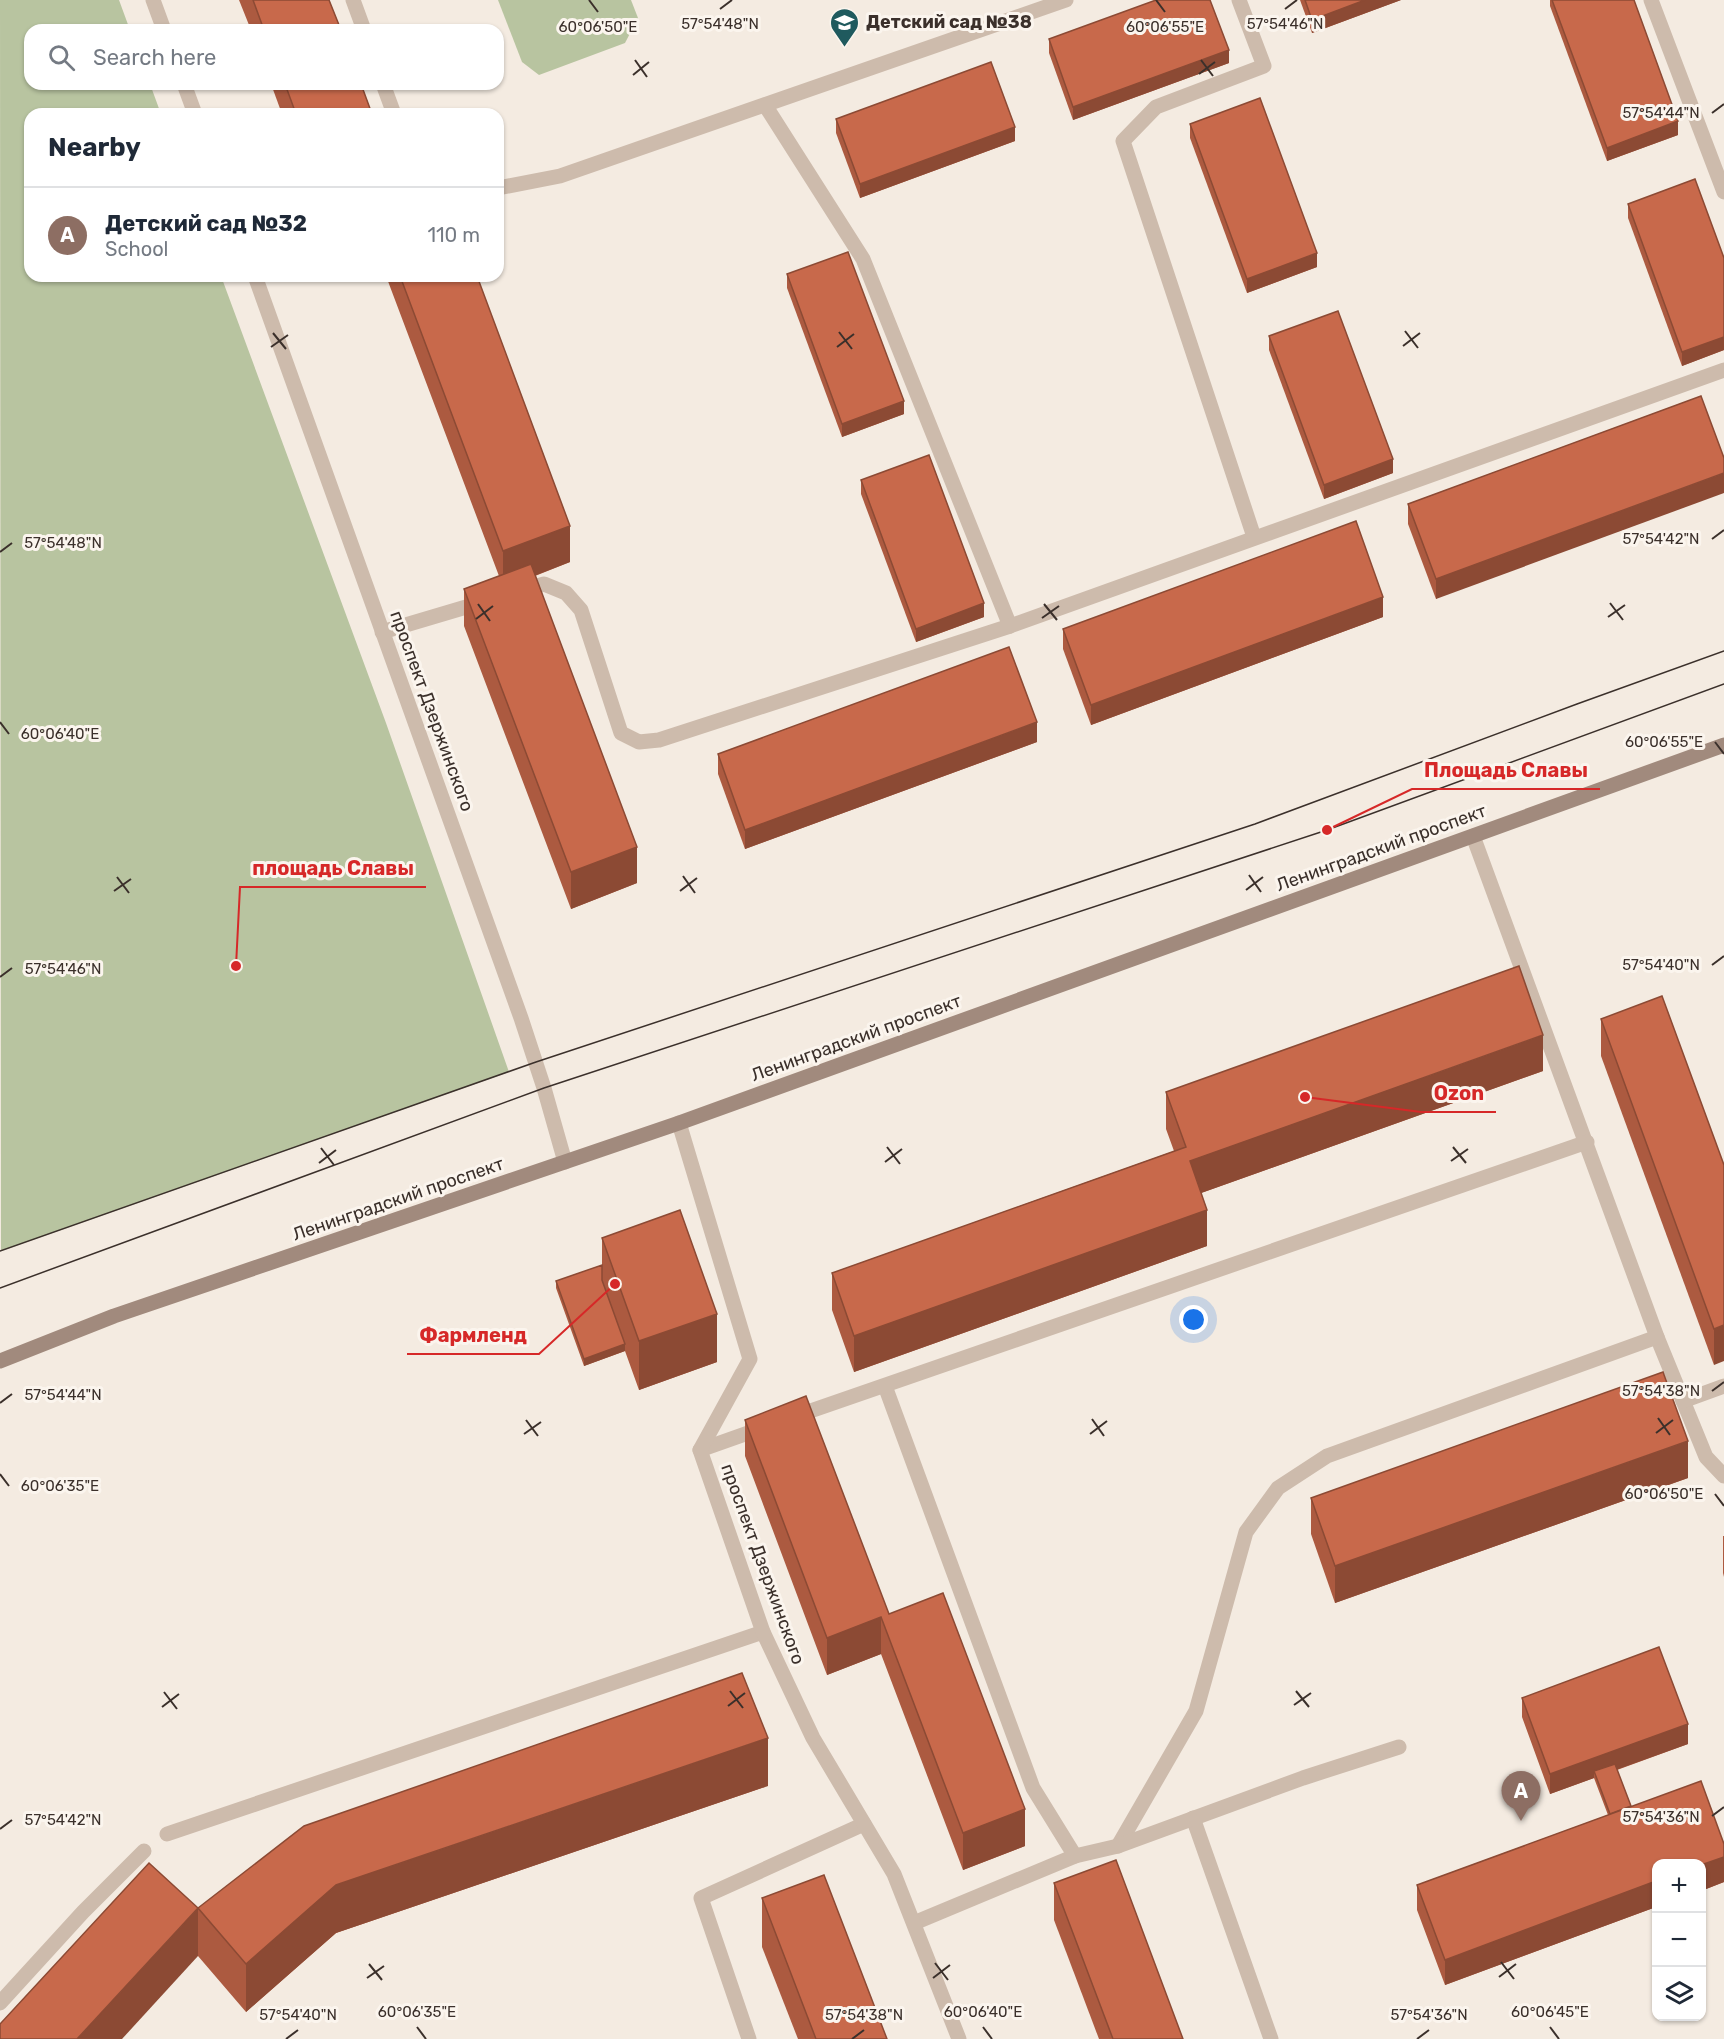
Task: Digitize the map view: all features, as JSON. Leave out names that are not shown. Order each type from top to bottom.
[{"type":"main road","name":"Ленинградский проспект","points":[[0,1362],[114,1316],[679,1123],[1724,745]]},
{"type":"street","points":[[153,0],[162,24]]},
{"type":"street","points":[[353,0],[362,24]]},
{"type":"street","points":[[504,187],[560,176],[1066,0]]},
{"type":"street","points":[[1239,0],[1264,66],[1156,107],[1123,141],[1254,537]]},
{"type":"street","points":[[1651,0],[1724,192]]},
{"type":"street","points":[[186,90],[193,108]]},
{"type":"street","points":[[386,90],[392,108]]},
{"type":"street","points":[[765,105],[863,259],[1010,626]]},
{"type":"street","name":"проспект Дзержинского","points":[[257,282],[521,1018],[565,1162]]},
{"type":"street","points":[[382,632],[544,584],[566,593],[581,610],[621,733],[639,742],[659,740],[1010,626],[1724,370]]},
{"type":"street","points":[[1473,836],[1683,1401],[1706,1457],[1724,1476]]},
{"type":"street","name":"проспект Дзержинского","points":[[679,1123],[750,1359],[700,1450],[763,1632],[813,1738],[894,1874],[958,2039]]},
{"type":"street","points":[[700,1450],[1587,1142]]},
{"type":"street","points":[[1118,1846],[1197,1710],[1246,1532],[1278,1488],[1327,1455],[1658,1337]]},
{"type":"street","points":[[885,1386],[1034,1788],[1075,1856]]},
{"type":"street","points":[[1683,1401],[1724,1386]]},
{"type":"street","points":[[167,1834],[763,1632]]},
{"type":"street","points":[[914,1923],[1075,1856],[1118,1846],[1303,1778],[1399,1747]]},
{"type":"street","points":[[1193,1818],[1271,2039]]},
{"type":"street","points":[[749,2039],[701,1898],[864,1824]]},
{"type":"street","points":[[0,2003],[83,1912],[144,1851]]},
{"type":"green space","points":[[0,0],[119,0],[128,24],[24,24],[24,90],[152,90],[159,108],[24,108],[24,282],[223,282],[386,723],[509,1072],[1,1251]]},
{"type":"green space","points":[[498,0],[631,0],[638,18],[625,43],[539,75],[522,62]]},
{"type":"building","points":[[253,0],[329,0],[339,24],[262,24]]},
{"type":"building","points":[[1156,0],[1210,0],[1229,50],[1073,107],[1049,39]]},
{"type":"building","points":[[1305,0],[1365,0],[1312,20]]},
{"type":"building","points":[[1552,0],[1634,0],[1678,121],[1607,148]]},
{"type":"building","points":[[991,62],[1015,127],[860,184],[836,119]]},
{"type":"building","points":[[287,90],[363,90],[370,108],[294,108]]},
{"type":"building","points":[[1260,98],[1317,253],[1247,279],[1190,124]]},
{"type":"building","points":[[1695,179],[1724,258],[1724,337],[1682,352],[1628,204]]},
{"type":"building","points":[[848,252],[904,401],[842,424],[787,274]]},
{"type":"building","points":[[402,282],[479,282],[570,526],[503,551]]},
{"type":"building","points":[[1338,311],[1393,459],[1324,485],[1269,336]]},
{"type":"building","points":[[1701,396],[1724,458],[1724,473],[1436,579],[1408,504]]},
{"type":"building","points":[[929,455],[984,603],[916,629],[861,480]]},
{"type":"building","points":[[1356,521],[1383,597],[1091,705],[1063,629]]},
{"type":"building","points":[[531,564],[637,847],[571,872],[464,589]]},
{"type":"building","points":[[1009,647],[1037,722],[745,830],[718,754]]},
{"type":"building","points":[[1519,966],[1543,1035],[1190,1161],[1207,1210],[854,1336],[832,1273],[1186,1147],[1166,1092]]},
{"type":"building","points":[[1662,996],[1724,1165],[1724,1325],[1714,1329],[1601,1019]]},
{"type":"building","points":[[680,1210],[717,1314],[639,1341],[602,1238]]},
{"type":"building","points":[[602,1265],[602,1280],[625,1344],[584,1359],[556,1281]]},
{"type":"building","points":[[1663,1372],[1688,1441],[1335,1566],[1311,1498]]},
{"type":"building","points":[[806,1396],[889,1614],[943,1593],[1025,1809],[963,1833],[881,1617],[827,1638],[745,1420]]},
{"type":"building","points":[[1659,1647],[1688,1724],[1550,1774],[1522,1698]]},
{"type":"building","points":[[742,1673],[768,1738],[336,1885],[246,1964],[198,1908],[304,1826]]},
{"type":"building","points":[[1615,1764],[1631,1806],[1610,1814],[1594,1771]]},
{"type":"building","points":[[1701,1781],[1724,1844],[1724,1857],[1706,1863],[1706,1859],[1652,1859],[1652,1882],[1445,1960],[1417,1885]]},
{"type":"building","points":[[1116,1860],[1183,2039],[1113,2039],[1054,1883]]},
{"type":"building","points":[[149,1863],[198,1908],[77,2039],[0,2039],[0,2024]]},
{"type":"building","points":[[824,1875],[887,2039],[816,2039],[762,1898]]},
{"type":"tram line","points":[[0,1251],[536,1062],[1255,824],[1724,651]]},
{"type":"tram line","points":[[0,1288],[544,1088],[1327,830],[1724,684]]},
{"type":"place","name":"Детский сад №38","points":[[845,48]]},
{"type":"place","name":"Площадь Славы","points":[[1327,830]]},
{"type":"place","name":"площадь Славы","points":[[236,966]]},
{"type":"place","name":"Ozon","points":[[1305,1097]]},
{"type":"place","name":"Фармленд","points":[[615,1284]]},
{"type":"place","name":"Детский сад №32","points":[[1521,1821]]}]
